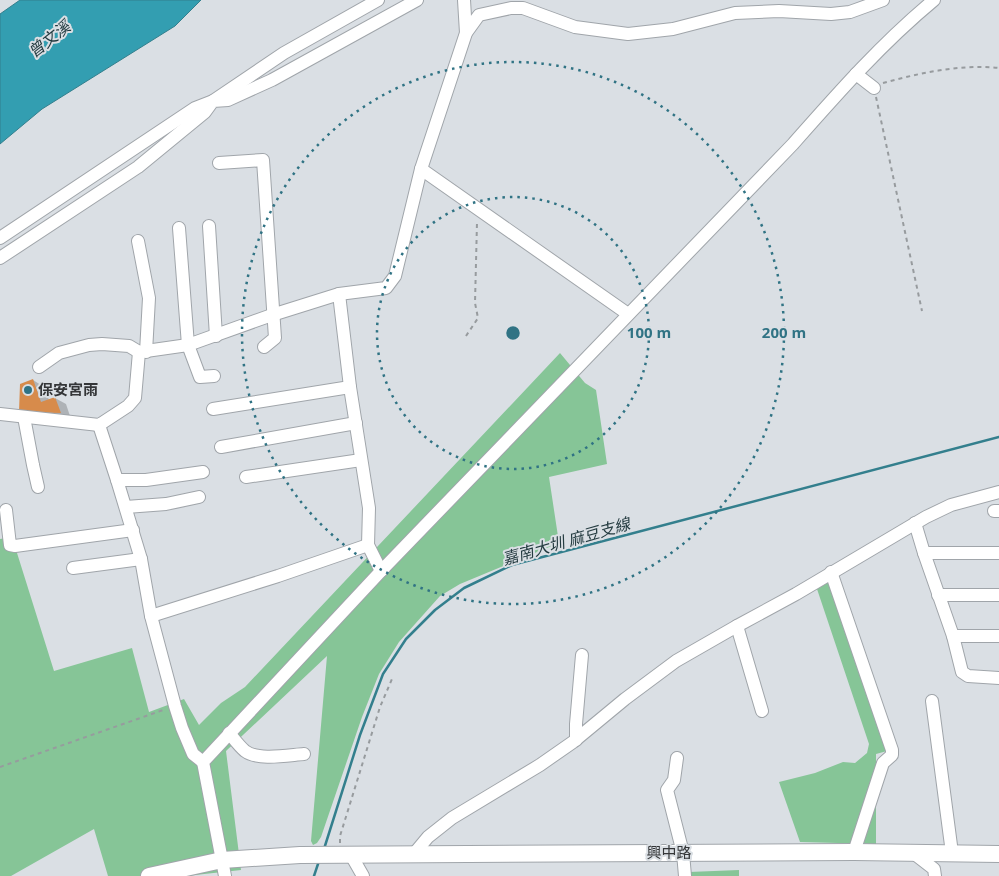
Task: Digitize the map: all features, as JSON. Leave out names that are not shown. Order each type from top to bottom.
[{"type":"main road","name":"興中路","points":[[149,876],[223,868],[300,856],[854,852],[999,854]]},
{"type":"street","points":[[0,238],[195,108],[213,100],[284,53],[378,0]]},
{"type":"street","points":[[213,100],[228,100],[272,80],[418,0]]},
{"type":"street","points":[[464,0],[466,34]]},
{"type":"street","points":[[39,367],[59,353],[89,345],[129,346],[142,352],[188,345],[272,315],[339,294],[386,288],[395,276],[421,170],[466,34],[479,15],[511,8],[523,8],[575,27],[628,34],[673,29],[735,13],[779,11],[831,14],[850,12],[883,0]]},
{"type":"street","points":[[203,762],[381,571],[793,144],[856,74],[886,43],[934,0]]},
{"type":"street","points":[[856,74],[874,88]]},
{"type":"street","points":[[0,258],[138,167],[205,112],[213,100]]},
{"type":"street","points":[[219,162],[263,160],[275,338],[264,347]]},
{"type":"street","points":[[421,170],[628,314]]},
{"type":"street","points":[[209,226],[216,336]]},
{"type":"street","points":[[179,228],[188,345],[200,377],[214,376]]},
{"type":"street","points":[[0,414],[99,425],[128,406],[135,398],[148,298],[138,241]]},
{"type":"street","points":[[339,294],[350,387],[369,508],[368,545],[381,571]]},
{"type":"street","points":[[212,409],[350,387]]},
{"type":"street","points":[[24,416],[38,487]]},
{"type":"street","points":[[221,446],[356,423]]},
{"type":"street","points":[[99,425],[118,480],[141,558],[151,616],[175,706],[182,728],[194,754],[203,762],[223,868]]},
{"type":"street","points":[[246,477],[361,460]]},
{"type":"street","points":[[118,480],[146,480],[203,472]]},
{"type":"street","points":[[413,855],[428,837],[452,818],[540,766],[676,661],[796,594],[915,523],[951,505],[999,492]]},
{"type":"street","points":[[126,507],[166,504],[198,497]]},
{"type":"street","points":[[6,510],[10,544],[15,546],[133,530]]},
{"type":"street","points":[[915,523],[953,636],[962,672],[968,676],[999,678]]},
{"type":"street","points":[[151,616],[368,545]]},
{"type":"street","points":[[924,553],[999,553]]},
{"type":"street","points":[[74,568],[141,558]]},
{"type":"street","points":[[831,572],[892,750],[892,755],[883,763],[854,852]]},
{"type":"street","points":[[938,595],[999,594]]},
{"type":"street","points":[[737,626],[762,711]]},
{"type":"street","points":[[953,636],[999,636]]},
{"type":"street","points":[[576,740],[582,655]]},
{"type":"street","points":[[932,702],[952,853]]},
{"type":"street","points":[[229,733],[246,752],[276,756],[304,754]]},
{"type":"street","points":[[677,758],[674,780],[667,790],[683,853],[685,876]]},
{"type":"street","points":[[912,852],[934,869],[935,876]]},
{"type":"street","points":[[344,855],[363,876]]},
{"type":"path","points":[[922,311],[874,88],[882,83],[907,76],[967,67],[999,68]]},
{"type":"path","points":[[466,336],[478,318],[475,303],[475,279],[478,209]]},
{"type":"path","points":[[344,855],[340,836],[380,707],[392,679]]},
{"type":"path","points":[[0,767],[175,706]]},
{"type":"green space","points":[[560,353],[585,383],[596,390],[607,464],[549,477],[559,543],[460,584],[440,596],[399,642],[379,674],[362,717],[321,837],[317,843],[313,845],[311,841],[327,656],[226,751],[241,870],[186,876],[108,876],[94,829],[11,876],[0,876],[0,539],[12,537],[54,671],[132,648],[149,712],[184,699],[199,725],[221,703],[245,687]]},
{"type":"green space","points":[[834,579],[887,751],[876,754],[876,844],[800,842],[779,782],[815,773],[843,762],[855,763],[867,753],[869,744],[817,589]]},
{"type":"green space","points":[[739,870],[739,876],[689,876],[689,872]]},
{"type":"water","name":"曾文溪","points":[[20,0],[201,0],[175,26],[42,109],[0,144],[0,14]]},
{"type":"building","name":"保安宮雨","points":[[33,379],[41,402],[55,397],[61,413],[19,412],[20,384]]},
{"type":"waterway","name":"嘉南大圳 麻豆支線","points":[[324,849],[360,735],[383,674],[406,639],[435,610],[464,588],[512,565],[999,437]]},
{"type":"waterway","name":"嘉南大圳 麻豆支線","points":[[314,876],[319,861]]},
{"type":"place","name":"保安宮雨","points":[[28,390]]}]
